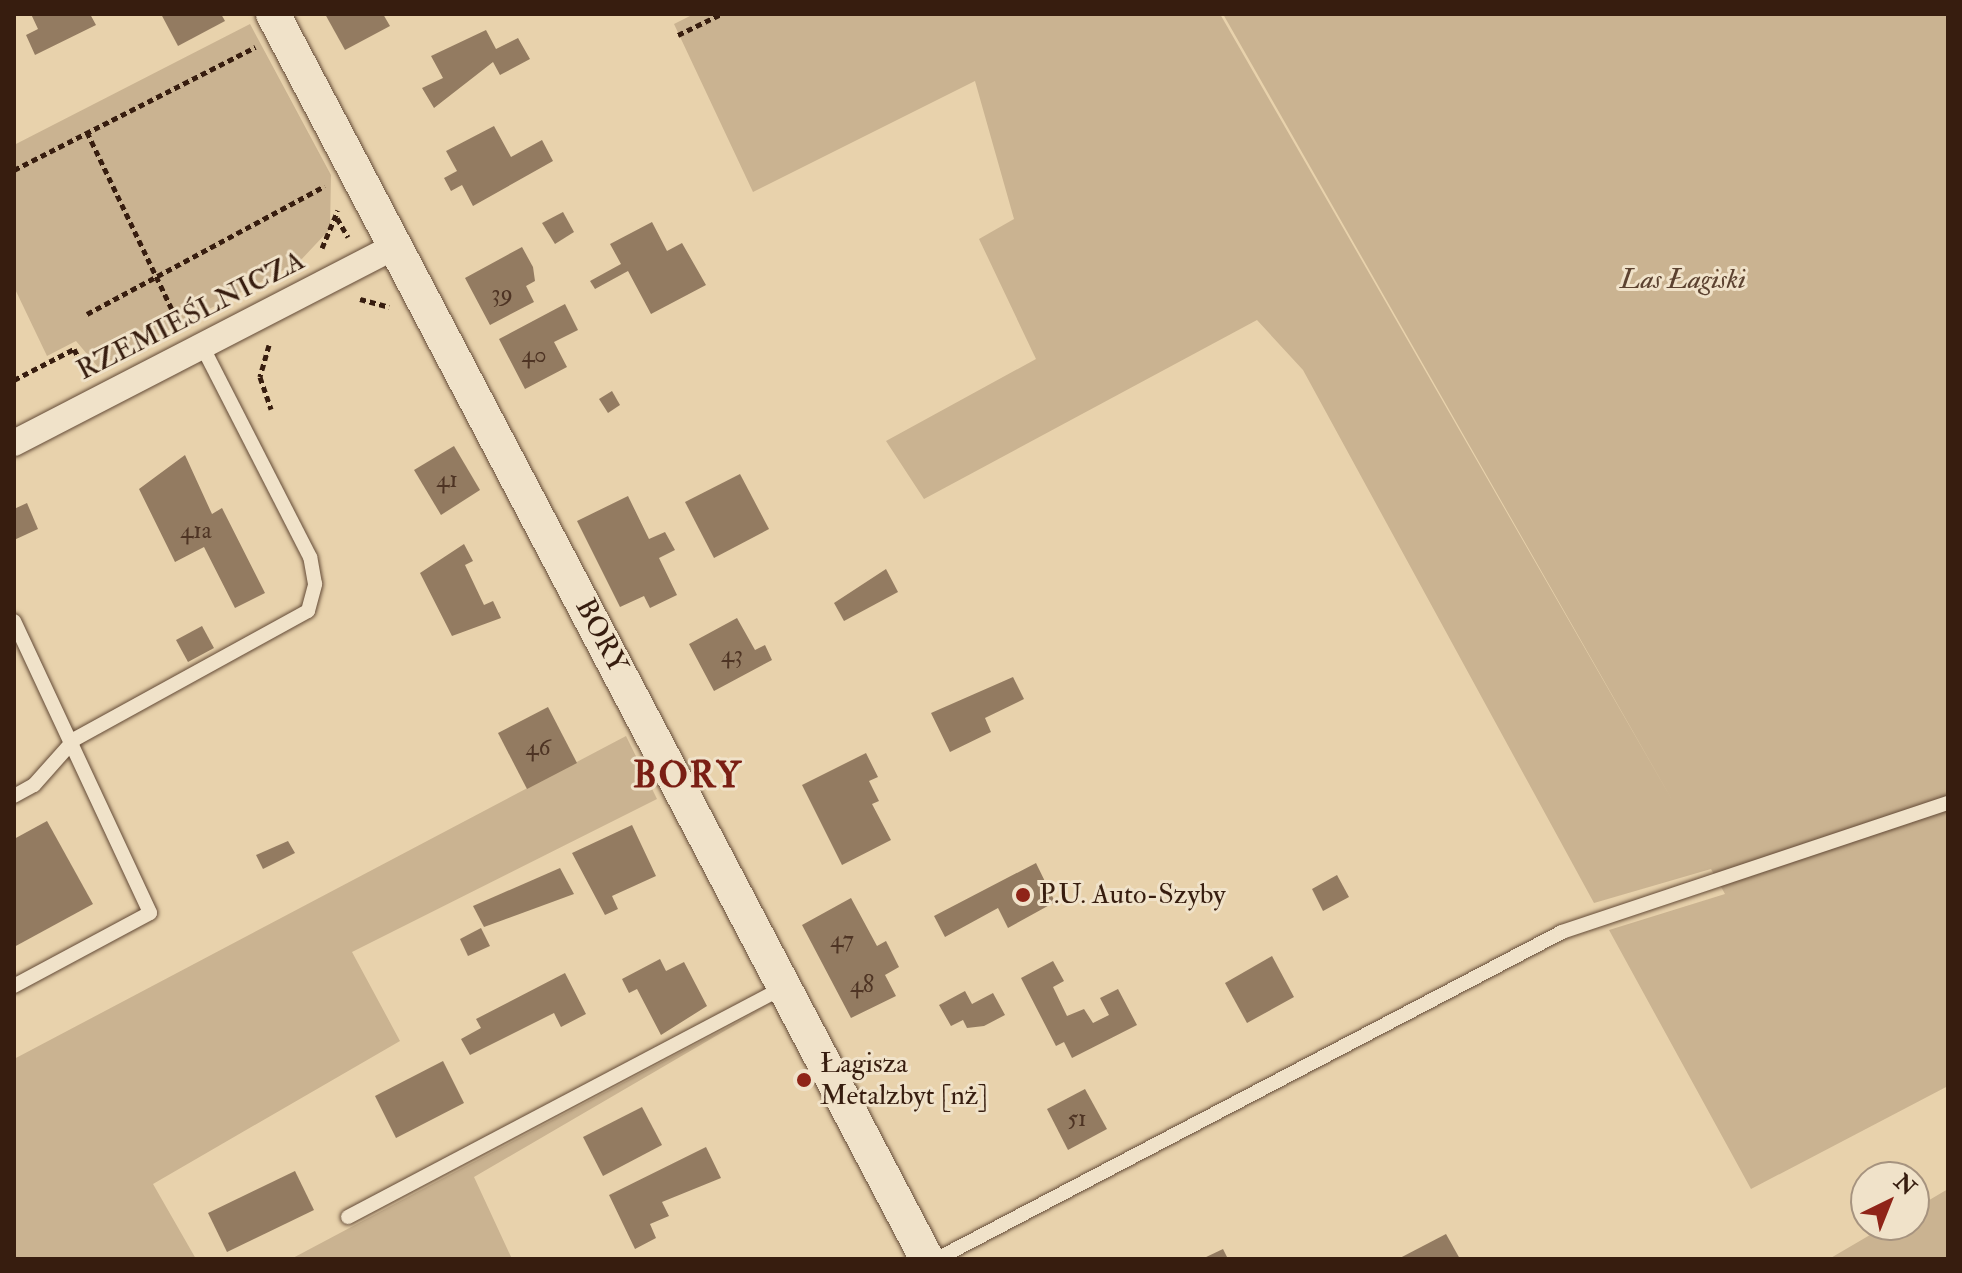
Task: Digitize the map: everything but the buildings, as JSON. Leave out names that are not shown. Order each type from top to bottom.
[{"type":"street","name":"BORY","points":[[269,28],[396,246],[927,1259]]},
{"type":"street","name":"RZEMIEŚLNICZA","points":[[14,443],[199,334],[396,246]]},
{"type":"lane","points":[[14,796],[34,785],[75,739],[308,611],[315,584],[310,557],[199,334]]},
{"type":"lane","points":[[14,621],[75,739],[150,913],[14,986]]},
{"type":"lane","points":[[937,1259],[1562,932],[1948,803]]},
{"type":"lane","points":[[348,1217],[785,987]]},
{"type":"path","points":[[678,35],[721,14]]},
{"type":"path","points":[[14,170],[269,28]]},
{"type":"path","points":[[87,132],[182,328],[199,334]]},
{"type":"path","points":[[87,314],[336,180]]},
{"type":"path","points":[[315,254],[333,231],[337,195]]},
{"type":"path","points":[[168,335],[182,328]]},
{"type":"path","points":[[14,380],[74,349],[88,376],[102,369]]},
{"type":"green space","name":"Las Łagiski","points":[[694,14],[1220,14],[1675,805],[1223,14],[1948,14],[1948,1086],[1751,1189],[1609,930],[1725,894],[1711,869],[1594,903],[1303,370],[1257,320],[924,499],[886,441],[1036,359],[979,239],[1014,219],[975,81],[753,192],[674,24]]},
{"type":"green space","points":[[250,24],[331,175],[330,229],[299,262],[98,367],[76,341],[47,356],[14,287],[14,145]]},
{"type":"green space","points":[[626,736],[657,799],[352,952],[400,1041],[153,1184],[196,1259],[14,1259],[14,1059]]},
{"type":"green space","points":[[764,1008],[474,1177],[512,1259],[291,1259]]},
{"type":"green space","points":[[1948,1189],[1948,1259],[1829,1259],[1860,1241],[1930,1241],[1930,1200]]},
{"type":"place","name":"P.U. Auto-Szyby","points":[[1023,895]]},
{"type":"place","name":"Łagisza Metalzbyt [nż]","points":[[804,1080]]},
{"type":"district","name":"BORY","points":[[688,776]]}]
